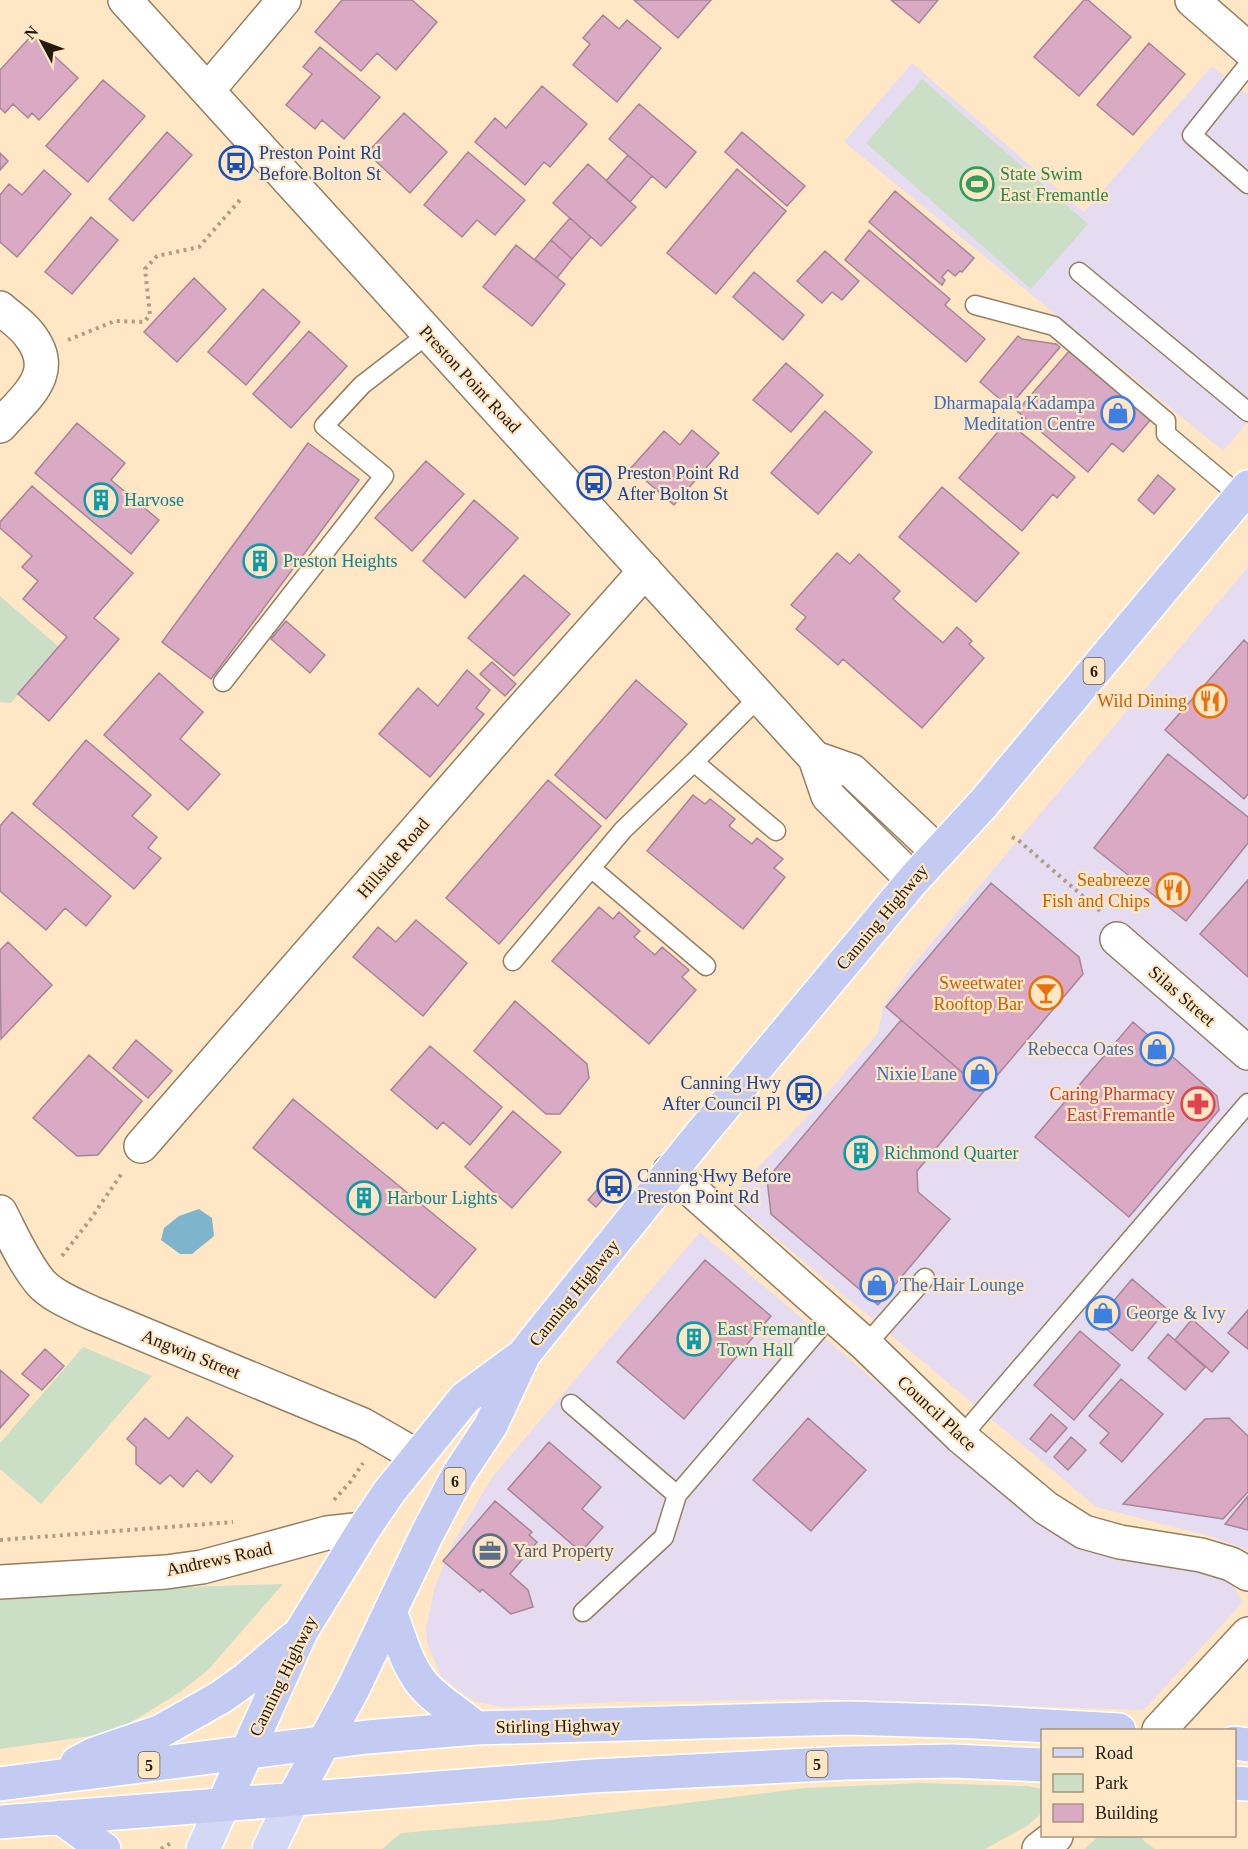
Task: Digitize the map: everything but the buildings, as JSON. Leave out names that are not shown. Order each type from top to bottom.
[{"type":"highway","name":"Canning Highway","points":[[293,1799],[353,1689],[427,1534],[458,1475],[491,1425],[524,1354],[670,1171],[913,880],[983,804],[1244,491]]},
{"type":"highway","name":"Canning Highway","points":[[223,1805],[301,1632],[364,1529],[417,1456],[465,1398],[524,1354]]},
{"type":"highway","points":[[390,1611],[410,1666],[421,1682],[476,1728]]},
{"type":"highway","points":[[52,1778],[94,1754],[161,1731],[221,1697],[245,1680],[301,1632]]},
{"type":"highway","name":"Stirling Highway","points":[[0,1784],[246,1752],[476,1728],[848,1718],[1093,1729]]},
{"type":"highway","name":"5","points":[[0,1822],[592,1776],[847,1763],[953,1761],[1041,1765]]},
{"type":"highway","points":[[60,1817],[104,1849]]},
{"type":"main road","name":"Canning Highway","points":[[269,1849],[293,1799]]},
{"type":"main road","name":"Canning Highway","points":[[187,1846],[223,1805]]},
{"type":"street","name":"Preston Point Road","points":[[125,0],[815,758],[828,796],[913,880]]},
{"type":"street","points":[[208,90],[284,0]]},
{"type":"street","points":[[1192,0],[1248,49]]},
{"type":"street","points":[[0,309],[28,333],[41,353],[43,366],[39,380],[0,426]]},
{"type":"street","name":"Hillside Road","points":[[141,1146],[501,733],[645,572]]},
{"type":"street","name":"Preston Point Road","points":[[815,758],[852,771],[938,852]]},
{"type":"street","name":"Silas Street","points":[[1117,939],[1248,1053]]},
{"type":"street","name":"Council Place","points":[[670,1171],[866,1345],[961,1437],[1046,1508],[1084,1532],[1120,1542],[1201,1555],[1231,1564],[1248,1574]]},
{"type":"street","name":"Angwin Street","points":[[0,1212],[19,1249],[41,1283],[65,1300],[363,1425],[417,1456]]},
{"type":"street","name":"Andrews Road","points":[[0,1582],[166,1572],[202,1567],[327,1533],[364,1529]]},
{"type":"street","points":[[1161,1729],[1248,1634]]},
{"type":"street","points":[[1039,1849],[1055,1837]]},
{"type":"lane","points":[[1248,65],[1192,135],[1248,184]]},
{"type":"lane","points":[[1079,272],[1248,412]]},
{"type":"lane","points":[[975,305],[1054,326],[1166,421],[1166,434],[1244,491]]},
{"type":"lane","points":[[223,682],[384,476],[324,426],[362,385],[428,334]]},
{"type":"lane","points":[[513,961],[623,830],[759,697]]},
{"type":"lane","points":[[693,762],[776,831]]},
{"type":"lane","points":[[591,868],[706,966]]},
{"type":"lane","points":[[961,1437],[1248,1103]]},
{"type":"lane","points":[[866,1345],[925,1278]]},
{"type":"lane","points":[[583,1612],[664,1536],[677,1495],[832,1314]]},
{"type":"lane","points":[[571,1404],[677,1495]]},
{"type":"path","points":[[41,353],[80,334],[115,321],[144,322],[150,315],[145,269],[157,255],[200,247],[240,200]]},
{"type":"path","points":[[1012,837],[1112,921],[1117,939]]},
{"type":"path","points":[[41,1283],[90,1220],[141,1146]]},
{"type":"path","points":[[332,1501],[351,1481],[363,1463]]},
{"type":"path","points":[[0,1540],[237,1522]]},
{"type":"path","points":[[161,1849],[187,1846]]},
{"type":"shaded area","points":[[912,63],[1084,212],[1212,66],[1248,95],[1248,422],[1223,451],[844,142]]},
{"type":"shaded area","points":[[1248,567],[1248,1550],[1209,1536],[1096,1507],[729,1199],[809,1115],[878,1033],[883,1007],[912,966]]},
{"type":"shaded area","points":[[700,1232],[1057,1535],[1083,1550],[1107,1557],[1207,1572],[1224,1578],[1233,1586],[1243,1602],[1144,1710],[812,1699],[620,1702],[503,1707],[477,1702],[464,1695],[441,1676],[427,1643],[426,1628],[435,1586],[453,1543],[493,1476]]},
{"type":"green space","name":"State Swim East Fremantle","points":[[922,79],[1088,224],[1031,289],[866,143]]},
{"type":"green space","points":[[0,596],[59,647],[11,703],[0,702]]},
{"type":"green space","points":[[83,1347],[152,1376],[41,1504],[0,1469],[0,1443]]},
{"type":"green space","points":[[283,1584],[208,1670],[180,1692],[126,1725],[98,1735],[0,1749],[0,1600],[156,1588]]},
{"type":"green space","points":[[921,1783],[1028,1786],[1041,1789],[1041,1814],[1027,1826],[985,1849],[382,1849],[401,1833],[551,1820],[805,1788]]},
{"type":"green space","points":[[1098,1837],[1142,1837],[1155,1849],[1084,1849]]},
{"type":"water","points":[[199,1209],[212,1218],[214,1236],[192,1254],[180,1254],[161,1240],[164,1228],[179,1216]]},
{"type":"place","name":"Preston Point Rd Before Bolton St","points":[[236,163]]},
{"type":"place","name":"State Swim East Fremantle","points":[[977,184]]},
{"type":"place","name":"Dharmapala Kadampa Meditation Centre","points":[[1118,413]]},
{"type":"place","name":"Preston Point Rd After Bolton St","points":[[594,483]]},
{"type":"place","name":"Harvose","points":[[101,500]]},
{"type":"place","name":"Preston Heights","points":[[260,561]]},
{"type":"place","name":"Wild Dining","points":[[1210,701]]},
{"type":"place","name":"Seabreeze Fish and Chips","points":[[1173,890]]},
{"type":"place","name":"Sweetwater Rooftop Bar","points":[[1046,993]]},
{"type":"place","name":"Rebecca Oates","points":[[1157,1049]]},
{"type":"place","name":"Nixie Lane","points":[[980,1074]]},
{"type":"place","name":"Canning Hwy After Council Pl","points":[[804,1093]]},
{"type":"place","name":"Caring Pharmacy East Fremantle","points":[[1198,1104]]},
{"type":"place","name":"Richmond Quarter","points":[[861,1153]]},
{"type":"place","name":"Canning Hwy Before Preston Point Rd","points":[[614,1186]]},
{"type":"place","name":"Harbour Lights","points":[[364,1198]]},
{"type":"place","name":"The Hair Lounge","points":[[877,1285]]},
{"type":"place","name":"George & Ivy","points":[[1103,1313]]},
{"type":"place","name":"East Fremantle Town Hall","points":[[694,1339]]},
{"type":"place","name":"Yard Property","points":[[490,1551]]}]
